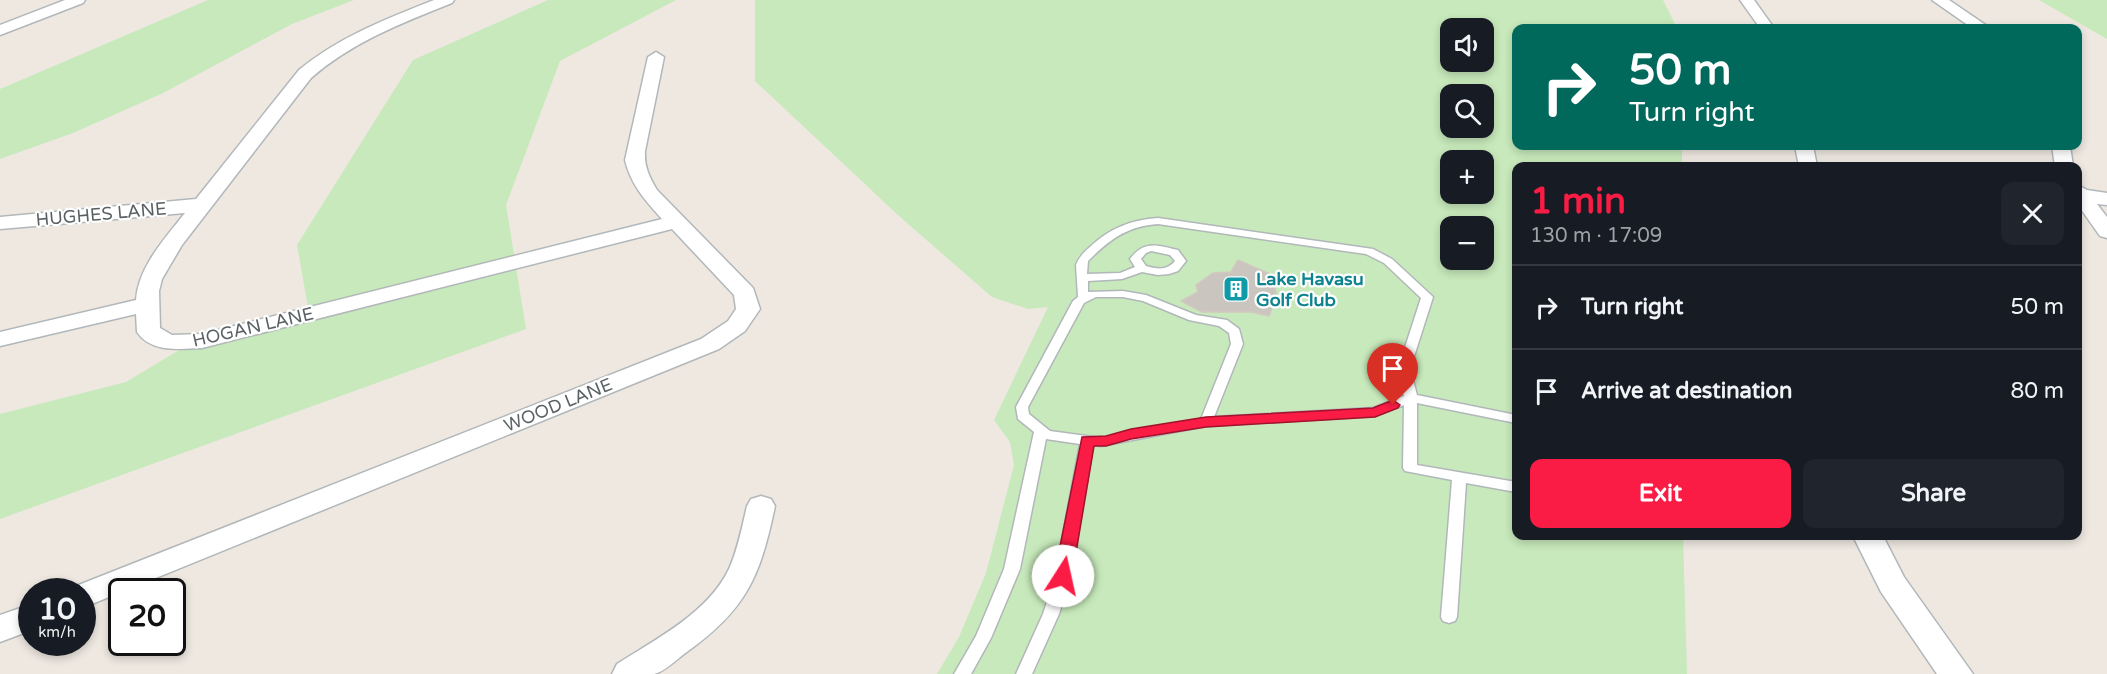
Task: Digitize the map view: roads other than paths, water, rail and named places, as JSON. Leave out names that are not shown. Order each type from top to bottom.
[{"type":"street","points":[[0,30],[78,0]]},
{"type":"street","name":"HOGAN LANE","points":[[447,0],[358,38],[313,67],[202,205],[156,267],[148,291],[147,326],[154,336],[171,342],[202,341],[677,221]]},
{"type":"street","points":[[1747,0],[1764,24]]},
{"type":"street","points":[[1939,0],[1976,24]]},
{"type":"street","name":"WOOD LANE","points":[[96,590],[699,348],[725,336],[743,319],[748,309],[747,296],[649,193],[636,168],[636,151],[656,57]]},
{"type":"street","points":[[2082,194],[2107,199]]},
{"type":"street","points":[[2082,197],[2107,232]]},
{"type":"street","name":"HUGHES LANE","points":[[0,223],[202,205]]},
{"type":"street","points":[[0,339],[148,304]]},
{"type":"street","points":[[629,674],[687,635],[726,597],[745,567],[761,506]]},
{"type":"street","points":[[1870,540],[1892,584],[1956,674]]},
{"type":"street","points":[[0,629],[18,622]]},
{"type":"lane","points":[[1083,297],[1082,261],[1106,237],[1124,227],[1148,222],[1158,221],[1369,251],[1388,261],[1427,297],[1404,369],[1411,398],[1410,468],[1512,486]]},
{"type":"lane","points":[[1082,278],[1113,277],[1142,268]]},
{"type":"lane","points":[[1206,422],[1237,344],[1233,330],[1223,323],[1192,318],[1143,297],[1118,294],[1094,294],[1083,297],[1079,301],[1022,407],[1023,416],[1041,432],[1053,437],[1106,441],[1131,434],[1206,422],[1375,412],[1411,398],[1512,418]]},
{"type":"lane","points":[[962,674],[987,630],[1012,569],[1041,432]]},
{"type":"lane","points":[[1024,674],[1051,614],[1063,576],[1087,440]]},
{"type":"lane","points":[[1449,617],[1459,477]]},
{"type":"place","name":"Lake Havasu Golf Club","points":[[1236,289]]}]
